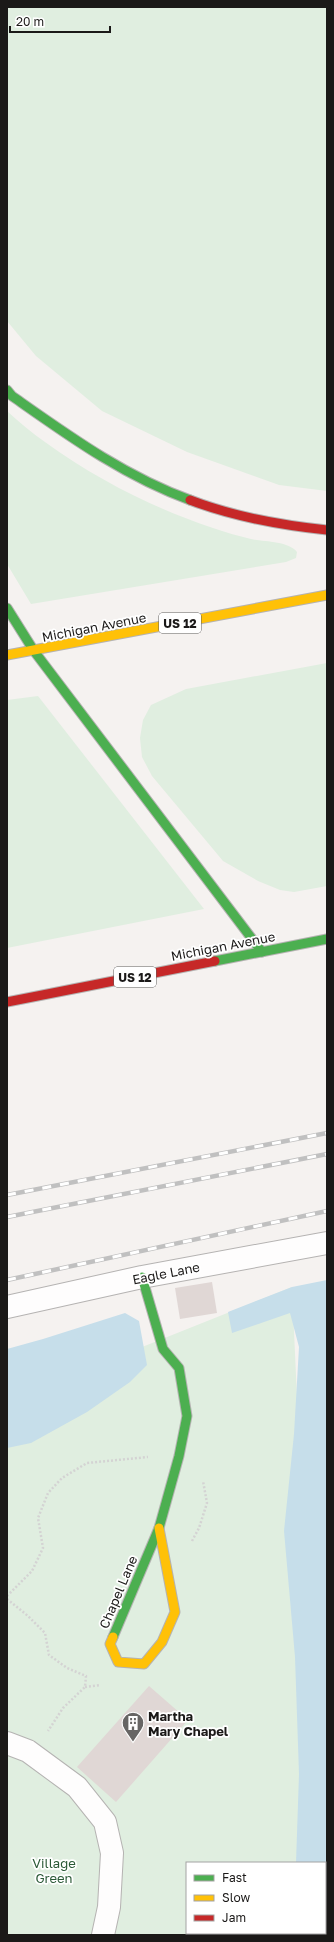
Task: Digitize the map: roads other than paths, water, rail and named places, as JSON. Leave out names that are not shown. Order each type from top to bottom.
[{"type":"main road","points":[[7,390],[78,443],[125,472],[161,489],[234,515],[294,527],[327,530]]},
{"type":"main road","name":"Michigan Avenue","points":[[7,655],[327,595]]},
{"type":"main road","points":[[7,608],[34,651],[262,952]]},
{"type":"main road","name":"Michigan Avenue","points":[[7,1002],[327,940]]},
{"type":"main road","name":"Chapel Lane","points":[[142,1277],[163,1349],[179,1368],[187,1416],[180,1456],[159,1528],[110,1644],[118,1662],[144,1664],[162,1642],[175,1612],[159,1528]]},
{"type":"street","name":"Eagle Lane","points":[[7,1307],[142,1277],[327,1244]]},
{"type":"street","points":[[7,1743],[28,1751],[77,1787],[105,1822],[112,1853],[109,1907],[103,1935]]},
{"type":"water","points":[[327,1280],[327,1935],[287,1935],[326,1934],[326,1862],[296,1862],[299,1774],[295,1657],[284,1531],[294,1434],[299,1347],[290,1313],[232,1333],[228,1312],[292,1287]]},
{"type":"water","points":[[125,1313],[139,1321],[147,1365],[130,1382],[87,1412],[31,1443],[7,1448],[7,1349]]},
{"type":"railway","points":[[7,1195],[327,1133]]},
{"type":"railway","points":[[7,1217],[327,1154]]},
{"type":"railway","points":[[7,1280],[327,1211]]},
{"type":"place","name":"Martha Mary Chapel","points":[[133,1742]]},
{"type":"park label","name":"Village Green","points":[[54,1870]]}]
